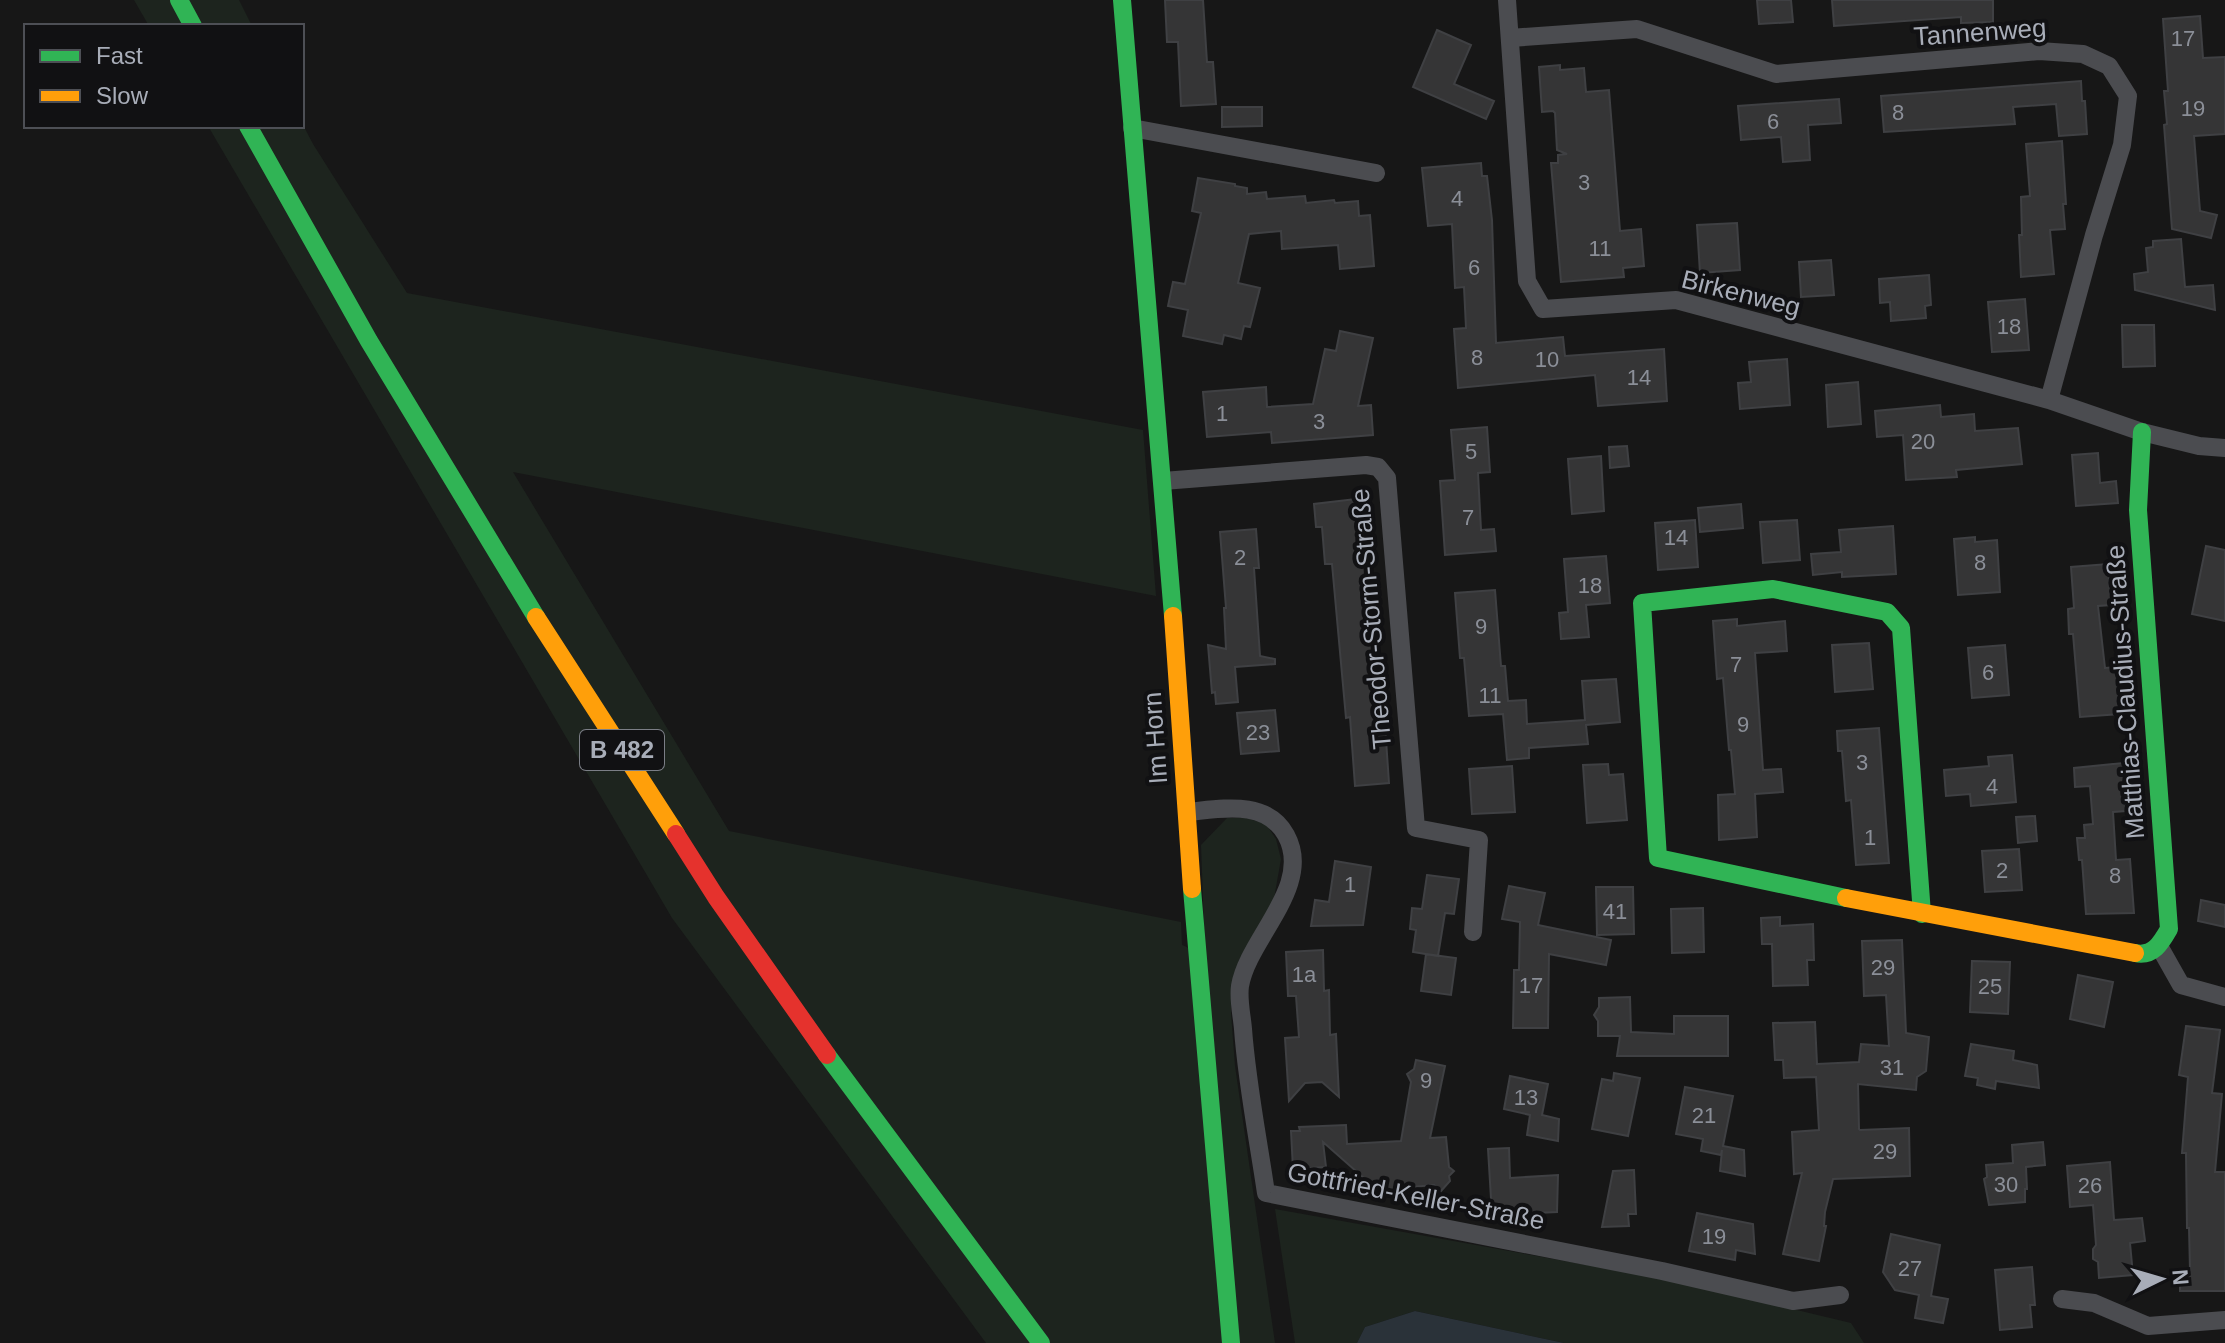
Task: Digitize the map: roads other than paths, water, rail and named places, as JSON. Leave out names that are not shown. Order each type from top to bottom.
[{"type":"street","points":[[179,0],[192,24]]},
{"type":"street","name":"Im Horn","points":[[1122,0],[1163,481],[1198,975],[1231,1343]]},
{"type":"street","name":"Birkenweg","points":[[1507,0],[1527,281],[1543,309],[1676,300],[2049,400],[2142,432],[2199,446],[2225,448]]},
{"type":"street","name":"Tannenweg","points":[[1510,38],[1637,29],[1776,74],[2039,51],[2083,54],[2109,66],[2128,96],[2122,145],[2049,400]]},
{"type":"street","name":"B 482","points":[[249,128],[369,341],[535,615],[716,897],[856,1096],[1041,1343]]},
{"type":"street","points":[[1132,128],[1376,173]]},
{"type":"street","name":"Matthias-Claudius-Straße","points":[[2142,432],[2138,510],[2169,929],[2159,946]]},
{"type":"street","name":"Theodor-Storm-Straße","points":[[1163,481],[1366,465],[1378,467],[1387,478],[1416,828],[1479,840],[1473,932]]},
{"type":"street","points":[[1922,914],[1901,628],[1887,612],[1773,589],[1642,603],[1658,858],[1922,914],[2143,955],[2159,946],[2181,985],[2225,997]]},
{"type":"street","name":"Gottfried-Keller-Straße","points":[[1187,812],[1237,808],[1265,814],[1280,823],[1291,844],[1293,872],[1274,917],[1255,945],[1240,988],[1245,1062],[1266,1193],[1662,1271],[1793,1301],[1840,1295]]},
{"type":"street","points":[[2062,1299],[2094,1303],[2148,1326],[2225,1320]]}]
